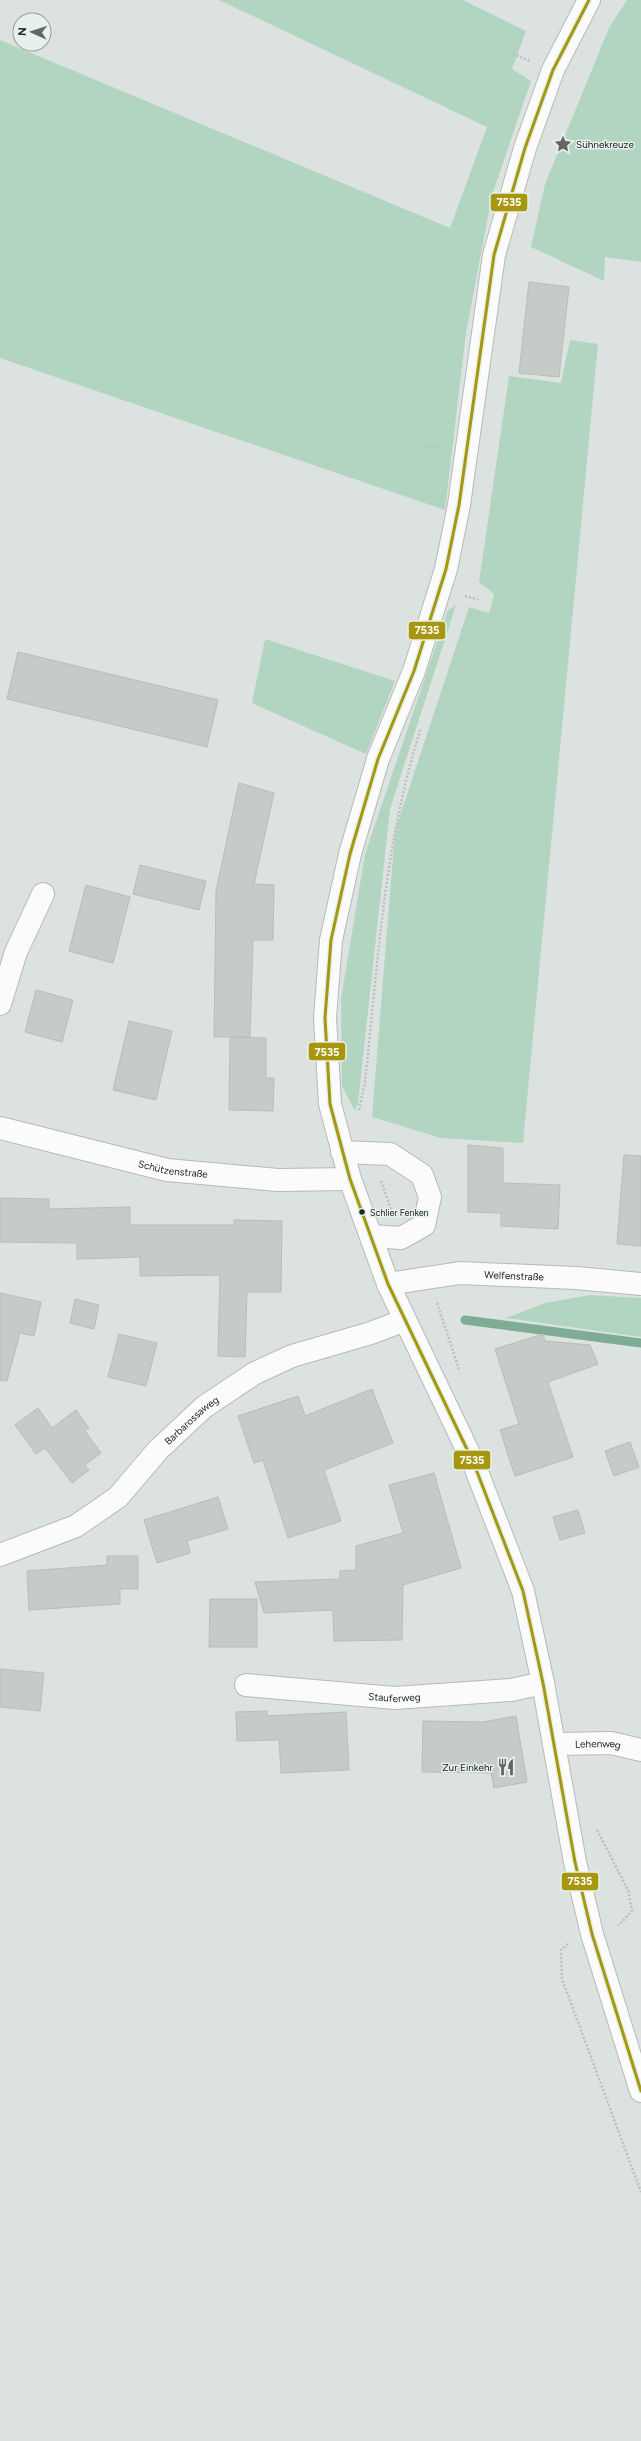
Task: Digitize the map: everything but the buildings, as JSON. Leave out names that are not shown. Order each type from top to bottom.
[{"type":"main road","points":[[589,0],[552,70],[525,148],[494,255],[460,497],[446,569],[414,671],[378,759],[350,854],[331,940],[325,1018],[330,1104],[350,1179],[388,1284],[474,1464],[523,1592],[544,1683],[575,1862],[592,1934],[641,2091]]},
{"type":"main road","points":[[0,1004],[16,952],[43,894]]},
{"type":"main road","name":"Schützenstraße","points":[[0,1128],[167,1170],[278,1180],[350,1179]]},
{"type":"main road","points":[[342,1152],[390,1154],[422,1175],[430,1197],[424,1225],[401,1238],[370,1236]]},
{"type":"main road","name":"Welfenstraße","points":[[388,1284],[460,1273],[576,1278],[641,1284]]},
{"type":"main road","name":"Barbarossaweg","points":[[0,1555],[76,1526],[118,1497],[158,1450],[204,1407],[255,1373],[292,1356],[371,1333],[405,1320]]},
{"type":"main road","name":"Stauferweg","points":[[246,1685],[395,1698],[511,1690],[544,1683]]},
{"type":"main road","name":"Lehenweg","points":[[555,1744],[611,1743],[641,1750]]},
{"type":"path","points":[[595,1826],[628,1890],[632,1911],[621,1926],[573,1939],[561,1950],[562,1979],[641,2192]]},
{"type":"green space","points":[[219,0],[463,0],[526,31],[512,69],[531,81],[492,195],[466,333],[445,510],[0,358],[0,40],[12,45],[12,52],[29,52],[450,228],[487,127]]},
{"type":"green space","points":[[627,0],[641,0],[641,262],[605,257],[604,281],[531,247],[545,184],[609,28]]},
{"type":"green space","points":[[570,340],[598,344],[523,1143],[441,1138],[372,1117],[395,831],[469,607],[489,613],[494,594],[479,582],[509,376],[561,383]]},
{"type":"green space","points":[[456,605],[390,809],[358,1103],[355,1111],[342,1086],[341,999],[365,854],[448,610]]},
{"type":"green space","points":[[265,639],[395,681],[366,754],[252,703]]},
{"type":"green space","points":[[590,1295],[641,1298],[641,1337],[506,1318],[545,1303]]},
{"type":"waterway","points":[[465,1320],[641,1343]]},
{"type":"transit line","name":"7535","points":[[589,0],[553,70],[525,148],[494,255],[459,505],[446,569],[414,671],[378,759],[350,854],[331,940],[325,1018],[330,1104],[350,1179],[388,1284],[474,1464],[523,1591],[543,1683],[575,1862],[592,1934],[641,2091]]},
{"type":"place","name":"Sühnekreuze","points":[[563,144]]},
{"type":"place","name":"Schlier Fenken","points":[[362,1212]]},
{"type":"place","name":"Zur Einkehr","points":[[506,1767]]}]
